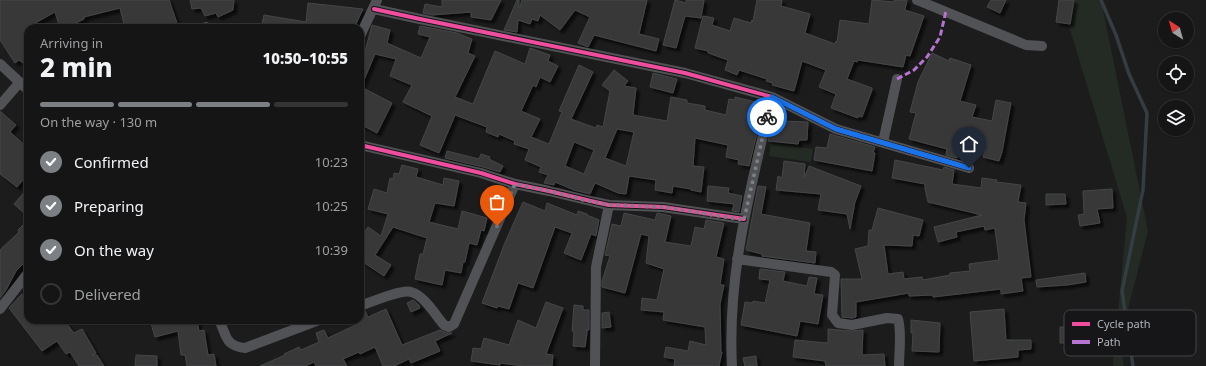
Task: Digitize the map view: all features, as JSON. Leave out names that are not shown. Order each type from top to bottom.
[{"type":"street","points":[[917,0],[1026,46],[1042,46]]},
{"type":"street","points":[[364,27],[375,4],[420,19],[685,73],[772,97],[836,129],[969,168]]},
{"type":"street","points":[[0,64],[24,86]]},
{"type":"street","points":[[883,142],[897,79]]},
{"type":"street","points":[[0,105],[20,82]]},
{"type":"street","points":[[732,366],[732,296],[737,258],[744,220],[772,97]]},
{"type":"street","points":[[364,147],[480,173],[515,184],[609,205],[664,207],[744,220]]},
{"type":"street","points":[[364,305],[402,291],[411,291],[421,297],[444,325],[449,328],[454,324],[515,184]]},
{"type":"street","points":[[595,366],[596,267],[597,256],[609,205]]},
{"type":"street","points":[[737,258],[833,273],[832,315],[838,323],[852,325],[887,318],[898,319],[901,328],[899,366]]},
{"type":"street","points":[[0,309],[24,278]]},
{"type":"street","points":[[221,324],[229,342],[235,347],[245,348],[308,324]]},
{"type":"shaded area","points":[[1061,0],[1101,0],[1148,231],[1128,310],[1118,310],[1127,217]]},
{"type":"shaded area","points":[[771,143],[813,149],[811,162],[769,156]]},
{"type":"shaded area","points":[[1114,356],[1122,356],[1124,366],[1113,366]]},
{"type":"building","points":[[0,0],[169,0],[177,24],[124,24],[120,8],[84,17],[84,19],[76,24],[59,24],[55,12],[33,24],[24,24],[24,64],[19,60],[15,63],[0,40]]},
{"type":"building","points":[[190,0],[234,0],[233,10],[218,17],[216,13],[205,16],[201,8],[192,9]]},
{"type":"building","points":[[442,0],[501,0],[491,20],[471,17],[471,12],[432,15],[423,13],[425,4],[442,7]]},
{"type":"building","points":[[517,0],[519,0],[520,7],[522,0],[647,0],[639,34],[659,39],[656,51],[594,35],[588,47],[578,43],[590,17],[575,10],[560,30],[540,15],[538,21],[532,19],[530,24],[518,20],[517,32],[504,30]]},
{"type":"building","points":[[675,0],[686,3],[686,0],[704,0],[701,18],[685,16],[676,48],[663,45]]},
{"type":"building","points":[[757,0],[782,0],[781,6],[810,14],[805,33],[835,44],[836,41],[837,42],[840,20],[869,24],[872,0],[894,2],[894,0],[907,0],[905,10],[924,16],[910,56],[906,55],[903,67],[858,60],[857,62],[854,61],[847,79],[872,88],[862,117],[858,116],[858,118],[831,108],[836,94],[819,87],[826,70],[802,61],[794,91],[772,85],[773,83],[766,81],[767,79],[739,70],[737,75],[725,70],[728,60],[708,53],[708,51],[695,48],[703,16],[714,18],[712,25],[730,31],[734,18],[751,23],[752,20],[753,21]]},
{"type":"building","points":[[991,0],[1006,0],[1000,13],[987,7]]},
{"type":"building","points":[[1059,0],[1074,0],[1070,24],[1056,22]]},
{"type":"building","points":[[308,3],[363,9],[356,24],[262,24],[264,15],[306,22]]},
{"type":"building","points":[[372,25],[390,30],[387,43],[421,58],[430,37],[418,34],[420,26],[457,33],[472,39],[468,53],[475,56],[455,97],[473,104],[495,51],[525,64],[530,48],[550,55],[548,61],[558,66],[550,82],[540,77],[536,87],[533,85],[521,111],[540,119],[531,137],[549,144],[562,112],[559,111],[579,65],[593,72],[571,119],[596,128],[597,125],[603,127],[610,91],[602,85],[614,70],[628,81],[624,86],[636,88],[633,115],[667,121],[671,97],[687,100],[687,103],[705,106],[705,110],[726,115],[729,99],[735,100],[735,97],[764,104],[749,166],[738,164],[739,160],[726,157],[728,145],[695,138],[693,166],[704,167],[701,192],[673,186],[672,193],[655,190],[656,180],[629,176],[626,194],[618,193],[595,183],[590,194],[574,190],[555,182],[554,185],[544,183],[548,175],[539,172],[541,167],[525,160],[529,149],[514,144],[515,141],[499,134],[498,137],[486,132],[487,127],[455,115],[439,153],[420,145],[432,116],[403,102],[412,85],[390,76],[396,59],[375,54],[364,80],[364,56]],"holes":[[[617,129],[634,132],[626,166],[605,158]],[[574,142],[594,150],[584,174],[565,166]]]},
{"type":"building","points":[[932,53],[949,61],[950,58],[971,65],[960,101],[976,105],[972,117],[992,121],[996,100],[1011,103],[999,161],[983,157],[985,149],[965,145],[963,153],[958,152],[957,158],[946,155],[947,149],[909,139],[916,113],[910,112],[918,82]]},
{"type":"building","points":[[653,73],[677,79],[673,93],[650,87]]},
{"type":"building","points":[[364,89],[392,103],[377,133],[364,126]]},
{"type":"building","points":[[0,111],[16,125],[10,132],[24,144],[24,179],[17,187],[0,174]]},
{"type":"building","points":[[774,115],[783,117],[782,121],[808,122],[807,140],[799,140],[798,144],[768,141]]},
{"type":"building","points":[[830,134],[875,147],[873,153],[875,153],[872,171],[814,160],[816,147],[827,148]]},
{"type":"building","points":[[447,151],[479,159],[481,154],[490,157],[489,159],[503,166],[500,172],[445,158]]},
{"type":"building","points":[[895,160],[943,170],[944,167],[954,170],[952,184],[981,188],[982,178],[997,180],[996,182],[1021,185],[1018,202],[1026,203],[1024,220],[1031,277],[1021,278],[1023,291],[1001,294],[1001,289],[933,297],[933,295],[909,296],[909,293],[856,302],[856,317],[842,317],[841,279],[862,279],[855,249],[868,246],[869,230],[872,230],[878,208],[923,220],[919,236],[913,235],[912,246],[884,245],[888,274],[903,272],[904,279],[922,277],[923,280],[950,275],[950,273],[970,271],[969,264],[999,260],[995,228],[985,230],[984,226],[956,232],[957,237],[938,242],[934,227],[982,215],[928,202],[925,184],[892,178]]},
{"type":"building","points":[[784,161],[805,164],[804,178],[809,166],[861,186],[855,202],[850,229],[847,214],[818,210],[821,194],[776,190],[778,176],[782,178]]},
{"type":"building","points":[[402,165],[418,169],[416,177],[443,185],[444,178],[459,181],[454,206],[435,203],[429,222],[458,229],[462,211],[487,218],[484,231],[481,230],[477,245],[469,243],[461,273],[445,270],[442,285],[415,279],[420,254],[423,254],[427,238],[393,227],[375,255],[391,265],[384,276],[364,263],[364,233],[368,227],[381,236],[388,214],[368,209],[374,189],[387,193],[390,178],[393,179],[394,173],[399,174]]},
{"type":"building","points":[[708,186],[729,188],[728,193],[742,196],[739,212],[732,211],[734,204],[707,201]]},
{"type":"building","points":[[758,186],[766,187],[761,214],[810,223],[806,251],[816,252],[815,263],[762,256],[762,254],[746,250]]},
{"type":"building","points":[[1112,189],[1113,208],[1097,209],[1100,223],[1080,226],[1078,215],[1084,214],[1083,191]]},
{"type":"building","points":[[24,193],[24,213],[14,204]]},
{"type":"building","points":[[1046,194],[1065,194],[1066,204],[1046,205]]},
{"type":"building","points":[[523,202],[545,211],[547,203],[577,215],[578,211],[587,214],[599,220],[596,236],[591,234],[581,260],[564,253],[572,233],[555,227],[533,288],[518,283],[509,309],[498,306],[497,308],[482,303],[504,245]]},
{"type":"building","points":[[624,213],[655,220],[657,213],[671,216],[665,242],[691,246],[695,227],[704,229],[706,220],[724,223],[716,257],[724,259],[720,285],[724,285],[720,304],[722,352],[719,366],[674,366],[675,359],[664,357],[666,347],[688,351],[690,341],[706,345],[705,327],[663,320],[664,312],[641,310],[642,298],[657,300],[664,269],[646,263],[649,236],[641,234],[625,293],[602,287],[602,281],[610,256],[605,255],[612,224],[621,226]]},
{"type":"building","points":[[24,224],[24,263],[16,271],[0,298],[0,250],[19,232],[18,230]]},
{"type":"building","points":[[760,269],[785,272],[783,281],[807,286],[809,277],[817,278],[814,294],[823,295],[818,324],[800,321],[797,336],[741,325],[745,302],[753,303],[753,301],[765,303],[770,280],[759,279]]},
{"type":"building","points":[[1085,273],[1086,282],[1037,287],[1036,280]]},
{"type":"building","points":[[22,294],[24,297],[24,324],[67,324],[74,333],[82,329],[96,353],[92,355],[97,355],[104,366],[79,366],[70,352],[66,354],[57,341],[42,351],[9,308]]},
{"type":"building","points":[[413,300],[419,305],[420,308],[411,312],[407,303]]},
{"type":"building","points":[[546,302],[563,308],[546,354],[553,355],[552,366],[524,366],[500,363],[500,365],[471,361],[473,348],[481,349],[484,338],[509,345],[518,320],[536,328]]},
{"type":"building","points":[[574,305],[583,306],[583,310],[589,310],[589,330],[587,330],[585,347],[573,346],[574,332],[572,331]]},
{"type":"building","points":[[386,309],[402,345],[440,330],[447,333],[452,333],[435,341],[440,351],[411,363],[409,359],[394,366],[383,366],[375,347],[360,354],[359,352],[343,359],[347,366],[316,366],[314,362],[305,366],[260,366],[299,347],[301,350],[319,342],[316,333],[324,330],[328,338],[358,324],[364,324],[364,311],[368,317]]},
{"type":"building","points":[[1004,309],[1006,340],[1031,340],[1031,349],[1018,350],[1018,357],[974,361],[970,312]]},
{"type":"building","points":[[609,312],[611,327],[602,328],[602,313]]},
{"type":"building","points":[[911,320],[940,323],[939,352],[912,351],[913,333],[911,333]]},
{"type":"building","points":[[151,324],[198,324],[199,331],[204,330],[208,355],[214,354],[216,366],[187,366],[185,355],[181,355],[178,331],[155,337]]},
{"type":"building","points":[[1060,327],[1064,327],[1064,343],[1060,343]]},
{"type":"building","points":[[828,329],[851,331],[863,330],[862,355],[884,354],[885,366],[826,366],[825,361],[793,357],[795,340],[828,343]]},
{"type":"building","points":[[136,355],[157,356],[157,366],[135,366]]},
{"type":"building","points":[[756,356],[757,366],[745,366],[743,358]]},
{"type":"waterway","points":[[1101,0],[1116,35],[1129,74],[1147,113],[1143,190],[1122,291],[1125,310]]},
{"type":"waterway","points":[[1132,356],[1133,366]]},
{"type":"marked path","points":[[897,79],[914,70],[927,57],[940,37],[946,11]]},
{"type":"cycle path","points":[[374,9],[685,73],[772,97],[836,129],[969,168]]},
{"type":"cycle path","points":[[364,146],[481,173],[515,184],[609,205],[663,207],[744,219]]},
{"type":"way so far","points":[[497,226],[515,184],[609,205],[664,207],[744,220],[767,117]]},
{"type":"route","points":[[767,117],[772,97],[836,129],[969,168]]}]
